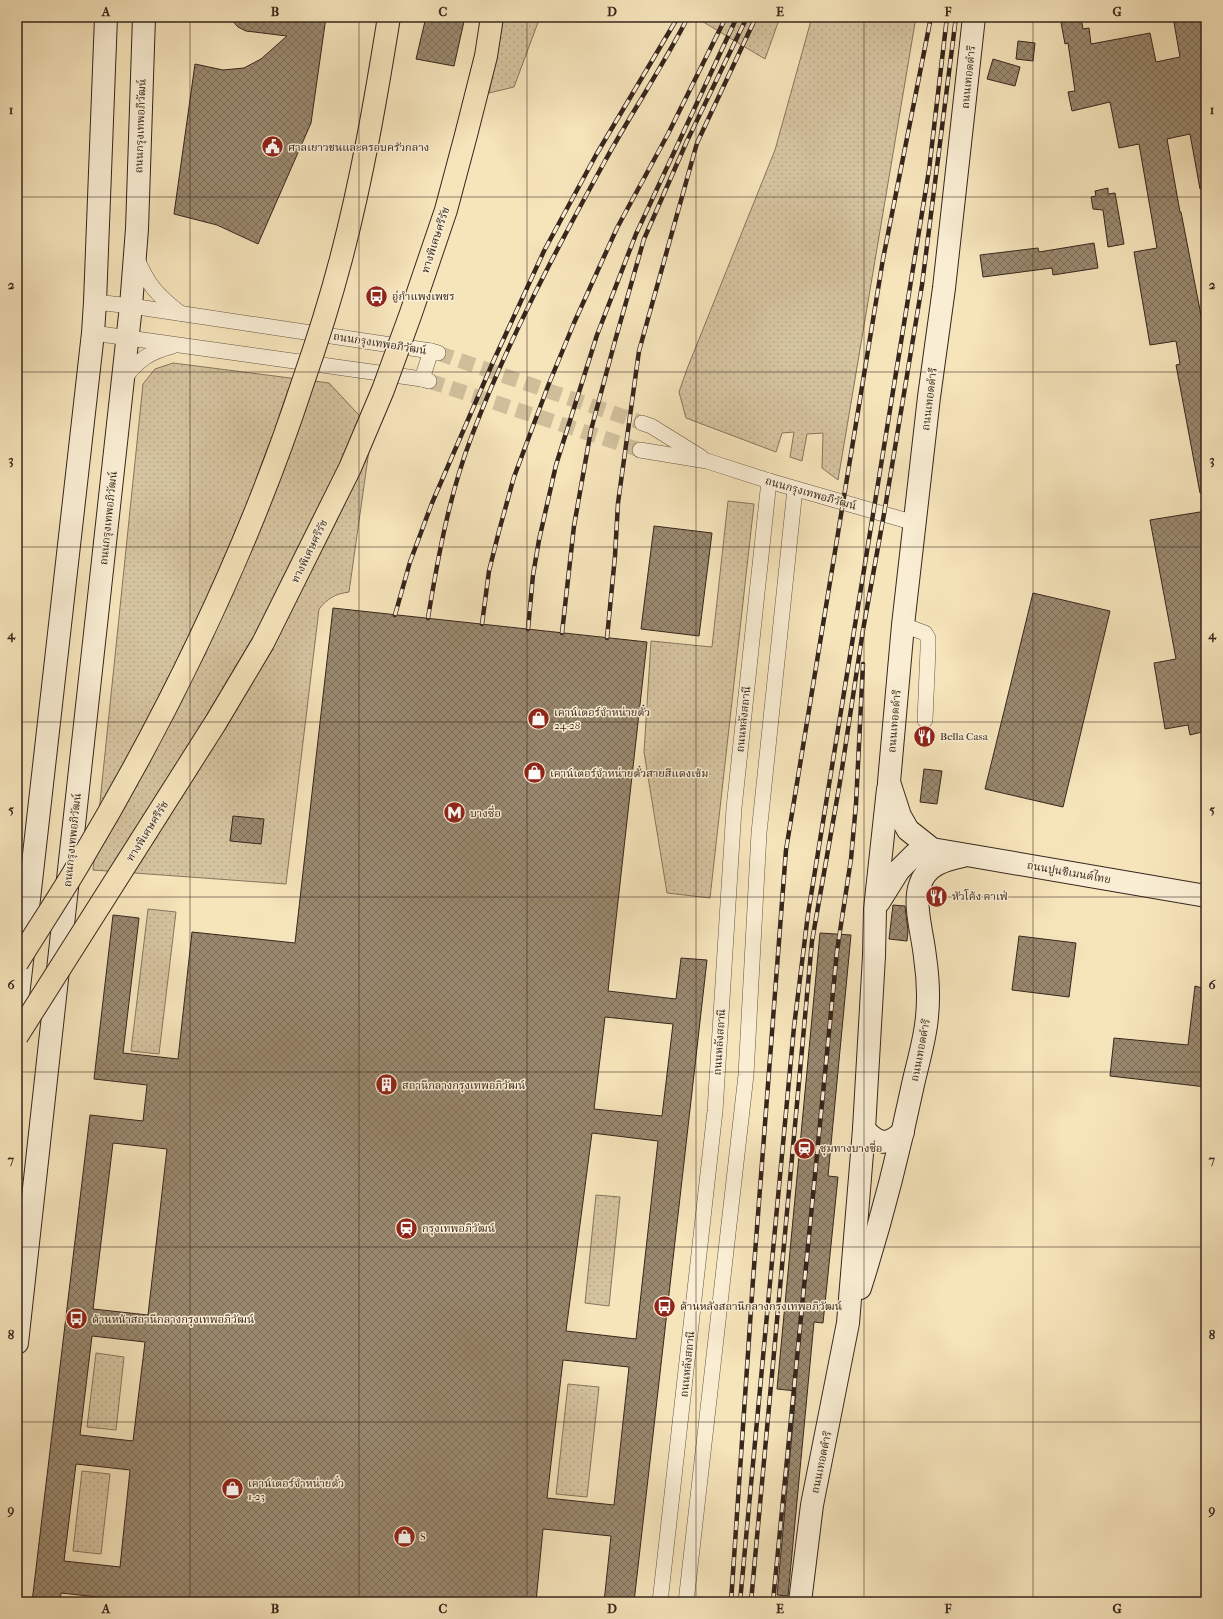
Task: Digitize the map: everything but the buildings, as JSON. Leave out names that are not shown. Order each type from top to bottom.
[{"type":"highway","points":[[17,963],[80,863],[127,780],[211,614],[257,512],[289,426],[341,261],[376,101],[389,17]]},
{"type":"highway","name":"ทางพิเศษศรีรัช","points":[[17,1036],[216,722],[262,643],[350,468],[383,390],[446,210],[486,56],[492,17]]},
{"type":"street","points":[[17,1005],[93,333],[106,17]]},
{"type":"street","name":"ถนนกรุงเทพอภิวัฒน์","points":[[17,1343],[131,306],[135,254],[144,17]]},
{"type":"street","name":"ถนนเทอดดำริ","points":[[800,1602],[812,1505],[848,1323],[864,1129],[874,956],[875,909],[889,782],[903,625],[944,288],[974,17]]},
{"type":"street","points":[[135,254],[143,275],[151,287],[180,314]]},
{"type":"street","name":"ถนนกรุงเทพอภิวัฒน์","points":[[95,302],[131,306],[434,352],[426,380],[180,345]]},
{"type":"street","points":[[93,333],[180,345]]},
{"type":"street","points":[[123,380],[133,367],[145,357],[158,350],[180,345]]},
{"type":"street","name":"ถนนกรุงเทพอภิวัฒน์","points":[[642,423],[651,426],[707,461]]},
{"type":"street","name":"ถนนกรุงเทพอภิวัฒน์","points":[[640,450],[707,461],[795,489],[915,523]]},
{"type":"street","name":"ถนนหลังสถานี","points":[[660,1602],[715,1111],[734,808],[769,481]]},
{"type":"street","points":[[686,1602],[746,1075],[759,834],[795,489]]},
{"type":"street","points":[[903,625],[925,633],[928,638],[925,720]]},
{"type":"street","name":"ถนนเทอดดำริ","points":[[889,782],[900,816],[908,830],[932,849]]},
{"type":"street","points":[[875,909],[899,870],[914,855],[932,849]]},
{"type":"street","name":"ถนนปูนซิเมนต์ไทย","points":[[932,849],[1206,896]]},
{"type":"street","name":"ถนนเทอดดำริ","points":[[848,1323],[879,1230],[903,1132],[927,1020],[929,992],[926,958],[917,901],[919,886],[925,874],[936,864],[968,855]]},
{"type":"street","points":[[864,1129],[872,1138],[881,1142],[894,1140],[903,1132]]},
{"type":"shaded area","points":[[504,17],[540,17],[514,87],[489,93]]},
{"type":"shaded area","points":[[695,17],[780,17],[765,59]]},
{"type":"shaded area","points":[[812,17],[916,17],[838,480],[822,468],[823,433],[807,434],[802,461],[790,457],[794,432],[782,433],[776,452],[686,418],[679,392],[775,150]]},
{"type":"shaded area","points":[[173,363],[329,383],[372,429],[349,592],[332,597],[319,609],[286,884],[93,870],[143,384],[155,369]]},
{"type":"shaded area","points":[[728,501],[754,504],[710,898],[667,893],[644,752],[651,641],[712,647]]},
{"type":"shaded area","points":[[148,909],[176,912],[159,1054],[131,1051]]},
{"type":"shaded area","points":[[596,1195],[620,1197],[609,1306],[585,1303]]},
{"type":"shaded area","points":[[96,1353],[124,1357],[116,1430],[87,1427]]},
{"type":"shaded area","points":[[568,1384],[599,1387],[587,1497],[556,1494]]},
{"type":"shaded area","points":[[82,1471],[110,1474],[101,1554],[73,1551]]},
{"type":"tunnel","points":[[438,353],[642,423]]},
{"type":"tunnel","points":[[429,381],[640,450]]},
{"type":"railway","points":[[395,615],[410,562],[432,503],[493,362],[544,251],[596,155],[678,17]]},
{"type":"railway","points":[[428,618],[440,550],[456,482],[471,438],[500,367],[568,228],[688,17]]},
{"type":"railway","points":[[482,624],[489,571],[499,531],[514,477],[548,386],[574,323],[617,228],[668,134],[726,17]]},
{"type":"railway","points":[[528,629],[533,575],[539,540],[556,465],[597,335],[636,234],[737,17]]},
{"type":"railway","points":[[562,633],[574,526],[591,430],[644,239],[687,141],[747,17]]},
{"type":"railway","points":[[607,638],[615,556],[618,503],[639,351],[697,143],[756,17]]},
{"type":"railway","points":[[731,1602],[753,1280],[786,850],[883,259],[931,17]]},
{"type":"railway","points":[[740,1602],[794,1027],[808,914],[929,170],[947,17]]},
{"type":"railway","points":[[751,1602],[812,941],[840,782],[863,630],[922,285],[956,17]]},
{"type":"railway","points":[[773,1602],[837,951],[851,859],[856,804],[863,664]]},
{"type":"place","name":"ศาลเยาวชนและครอบครัวกลาง","points":[[273,147]]},
{"type":"place","name":"อู่กำแพงเพชร","points":[[377,296]]},
{"type":"place","name":"เคาน์เตอร์จำหน่ายตั๋ว 24-28","points":[[538,718]]},
{"type":"place","name":"Bella Casa","points":[[924,736]]},
{"type":"place","name":"เคาน์เตอร์จำหน่ายตั๋วสายสีแดงเข้ม","points":[[534,773]]},
{"type":"place","name":"บางซื่อ","points":[[455,813]]},
{"type":"place","name":"หัวโค้ง คาเฟ่","points":[[937,896]]},
{"type":"place","name":"สถานีกลางกรุงเทพอภิวัฒน์","points":[[386,1085]]},
{"type":"place","name":"ชุมทางบางซื่อ","points":[[805,1148]]},
{"type":"place","name":"กรุงเทพอภิวัฒน์","points":[[407,1228]]},
{"type":"place","name":"ด้านหลังสถานีกลางกรุงเทพอภิวัฒน์","points":[[664,1306]]},
{"type":"place","name":"ด้านหน้าสถานีกลางกรุงเทพอภิวัฒน์","points":[[77,1319]]},
{"type":"place","name":"เคาน์เตอร์จำหน่ายตั๋ว 1-23","points":[[233,1489]]},
{"type":"place","name":"S","points":[[405,1536]]}]
